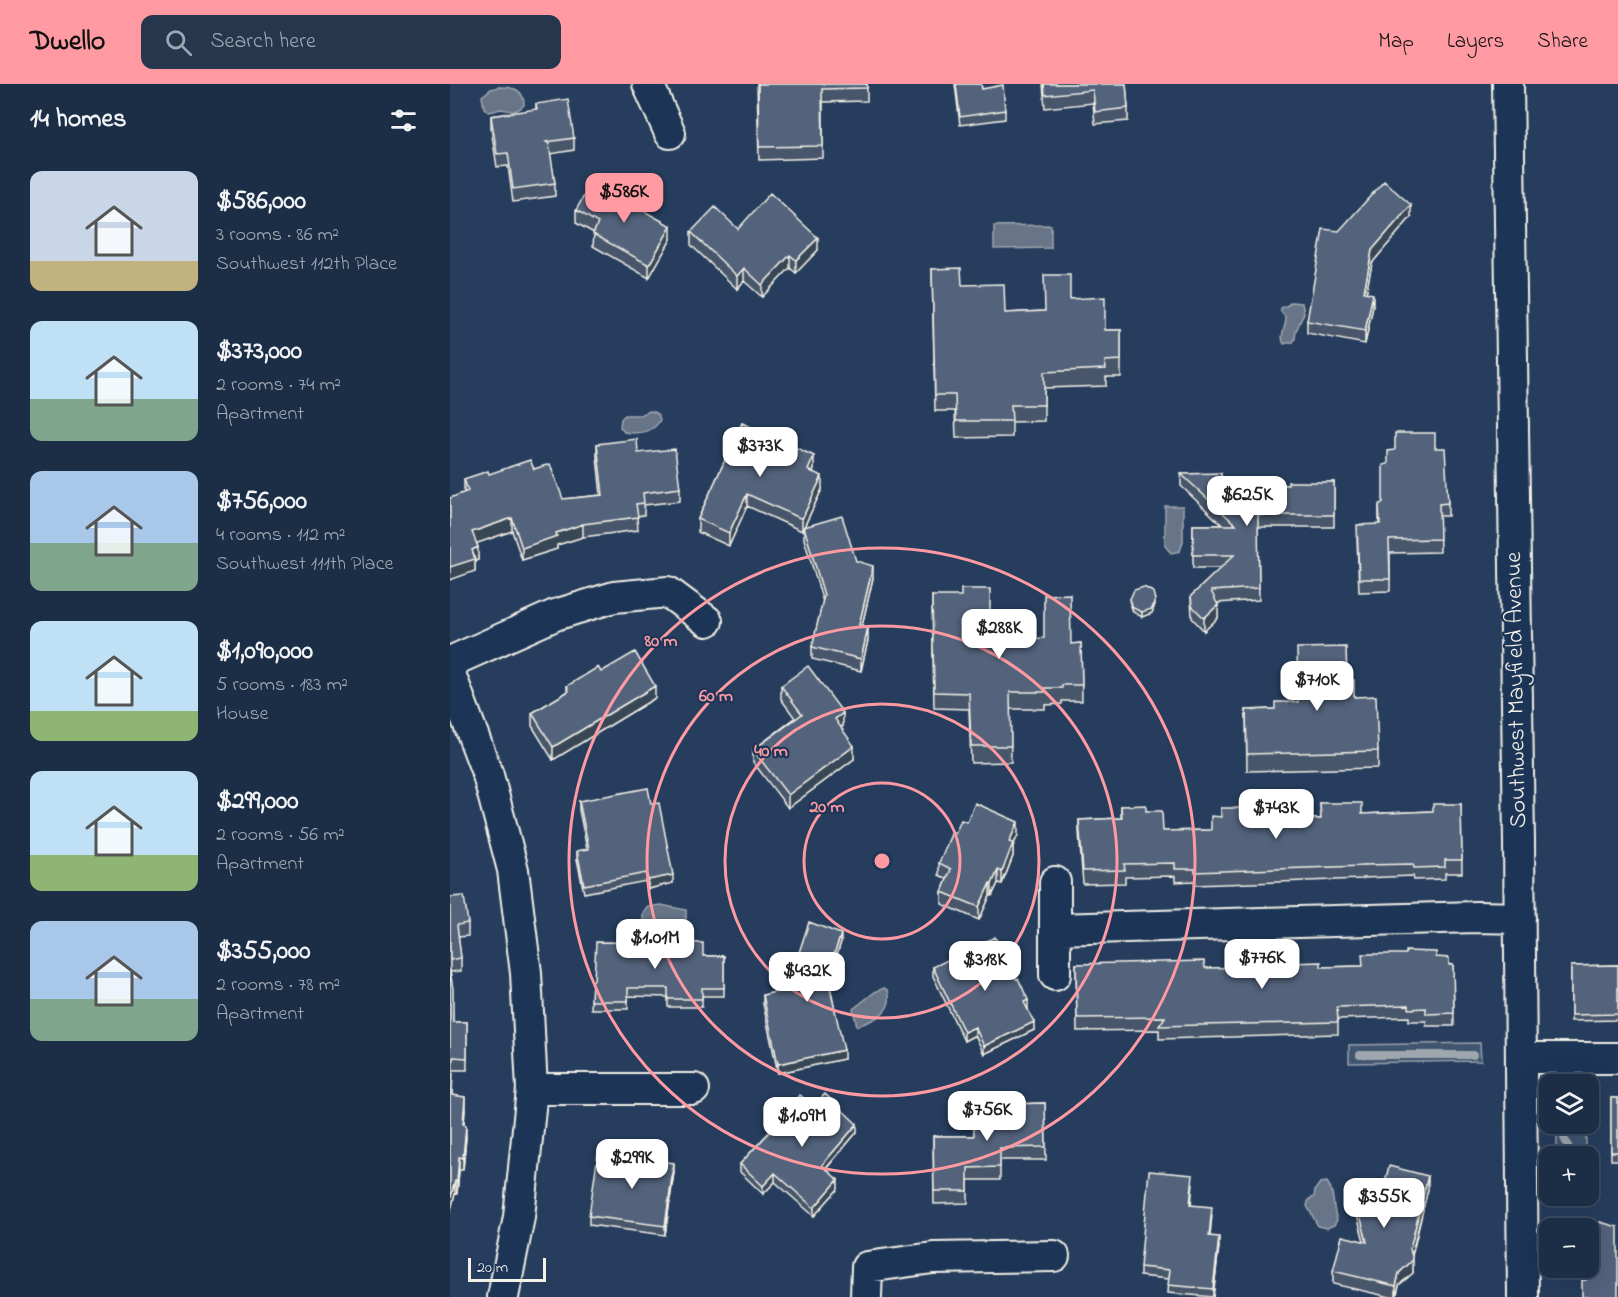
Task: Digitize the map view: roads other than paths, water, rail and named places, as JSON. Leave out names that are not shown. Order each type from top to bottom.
[{"type":"street","points":[[648,84],[670,133]]},
{"type":"street","name":"Southwest Mayfield Avenue","points":[[1508,84],[1523,1297]]},
{"type":"street","points":[[450,662],[555,615],[614,597],[668,592],[707,621]]},
{"type":"street","points":[[450,674],[488,775],[513,870],[526,973],[532,1089],[519,1216],[503,1297]]},
{"type":"street","points":[[1054,975],[1055,882]]},
{"type":"street","points":[[1055,929],[1477,917],[1520,918]]},
{"type":"street","points":[[1521,1058],[1618,1058]]},
{"type":"street","points":[[532,1089],[694,1089]]},
{"type":"street","points":[[866,1297],[867,1267],[933,1258],[1054,1256]]},
{"type":"waterway","points":[[1360,1055],[1473,1055]]},
{"type":"waterway","points":[[1564,1134],[1568,1146]]}]
